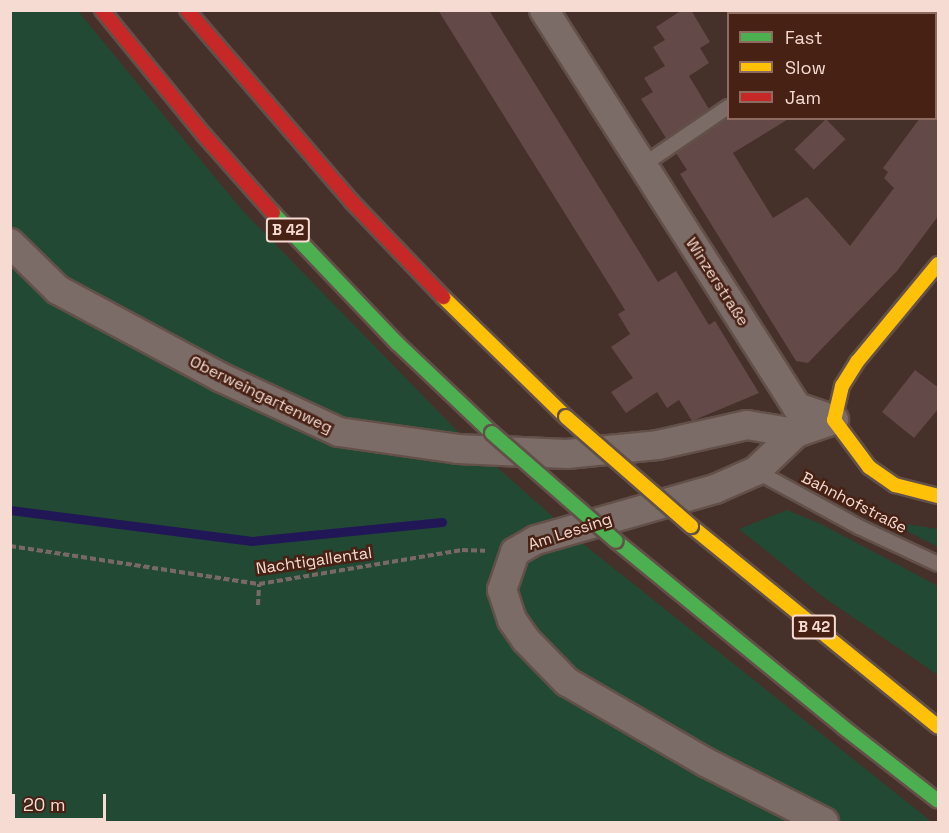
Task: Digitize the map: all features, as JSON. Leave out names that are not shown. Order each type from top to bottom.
[{"type":"main road","name":"B 42","points":[[102,10],[204,135],[301,245],[397,343],[492,433],[616,542],[843,727],[939,801]]},
{"type":"main road","name":"B 42","points":[[187,10],[359,210],[461,315],[566,417],[691,526],[939,727]]},
{"type":"main road","points":[[939,264],[857,362],[842,386],[834,420],[869,467],[895,484],[939,496]]},
{"type":"street","name":"Winzerstraße","points":[[544,10],[797,407],[834,420]]},
{"type":"street","name":"Oberweingartenweg","points":[[10,243],[58,290],[220,377],[339,432],[458,449],[567,454],[658,445],[747,424],[796,433]]},
{"type":"street","name":"Am Lessing","points":[[824,822],[707,763],[567,681],[526,640],[512,620],[502,590],[515,552],[536,540],[715,489],[756,471],[796,433],[834,420]]},
{"type":"lane","points":[[643,165],[727,108]]},
{"type":"lane","name":"Bahnhofstraße","points":[[756,471],[860,527],[939,564]]},
{"type":"path","name":"Nachtigallental","points":[[10,546],[259,584],[462,550],[515,552]]},
{"type":"path","points":[[258,605],[259,584]]},
{"type":"green space","points":[[77,10],[241,209],[465,439],[587,547],[932,822],[11,822],[11,11]]},
{"type":"green space","points":[[787,510],[821,524],[938,586],[938,675],[826,599],[739,529]]},
{"type":"green space","points":[[906,524],[938,529],[938,547],[907,531]]},
{"type":"building","points":[[438,10],[489,10],[658,282],[676,271],[709,325],[715,321],[759,393],[692,421],[679,400],[667,408],[657,392],[626,413],[611,392],[633,378],[611,347],[630,334],[618,314],[625,310]]},
{"type":"building","points":[[682,10],[691,10],[710,42],[700,48],[709,63],[689,76],[709,109],[666,138],[641,99],[653,92],[644,78],[665,66],[653,47],[665,40],[656,27]]},
{"type":"building","points":[[727,118],[727,120],[787,120],[733,153],[773,218],[807,197],[850,246],[894,188],[884,178],[888,172],[883,168],[919,120],[939,118],[939,215],[897,271],[808,363],[796,361],[680,174],[687,170],[676,153]]},
{"type":"building","points":[[827,120],[845,139],[814,170],[794,150]]},
{"type":"building","points":[[915,370],[939,388],[939,408],[914,438],[882,412]]},
{"type":"waterway","points":[[10,510],[252,541],[442,522]]},
{"type":"traffic: fast","points":[[273,213],[397,343],[492,433]]},
{"type":"traffic: fast","points":[[492,433],[616,541]]},
{"type":"traffic: fast","points":[[616,541],[843,727],[938,801]]},
{"type":"traffic: slow","points":[[938,264],[857,362],[842,386],[834,420],[869,467],[895,485],[938,496]]},
{"type":"traffic: slow","points":[[443,297],[566,417]]},
{"type":"traffic: slow","points":[[566,417],[691,526]]},
{"type":"traffic: slow","points":[[691,526],[938,727]]},
{"type":"traffic: jam","points":[[102,10],[204,135],[273,213]]},
{"type":"traffic: jam","points":[[187,10],[352,202],[443,297]]}]
